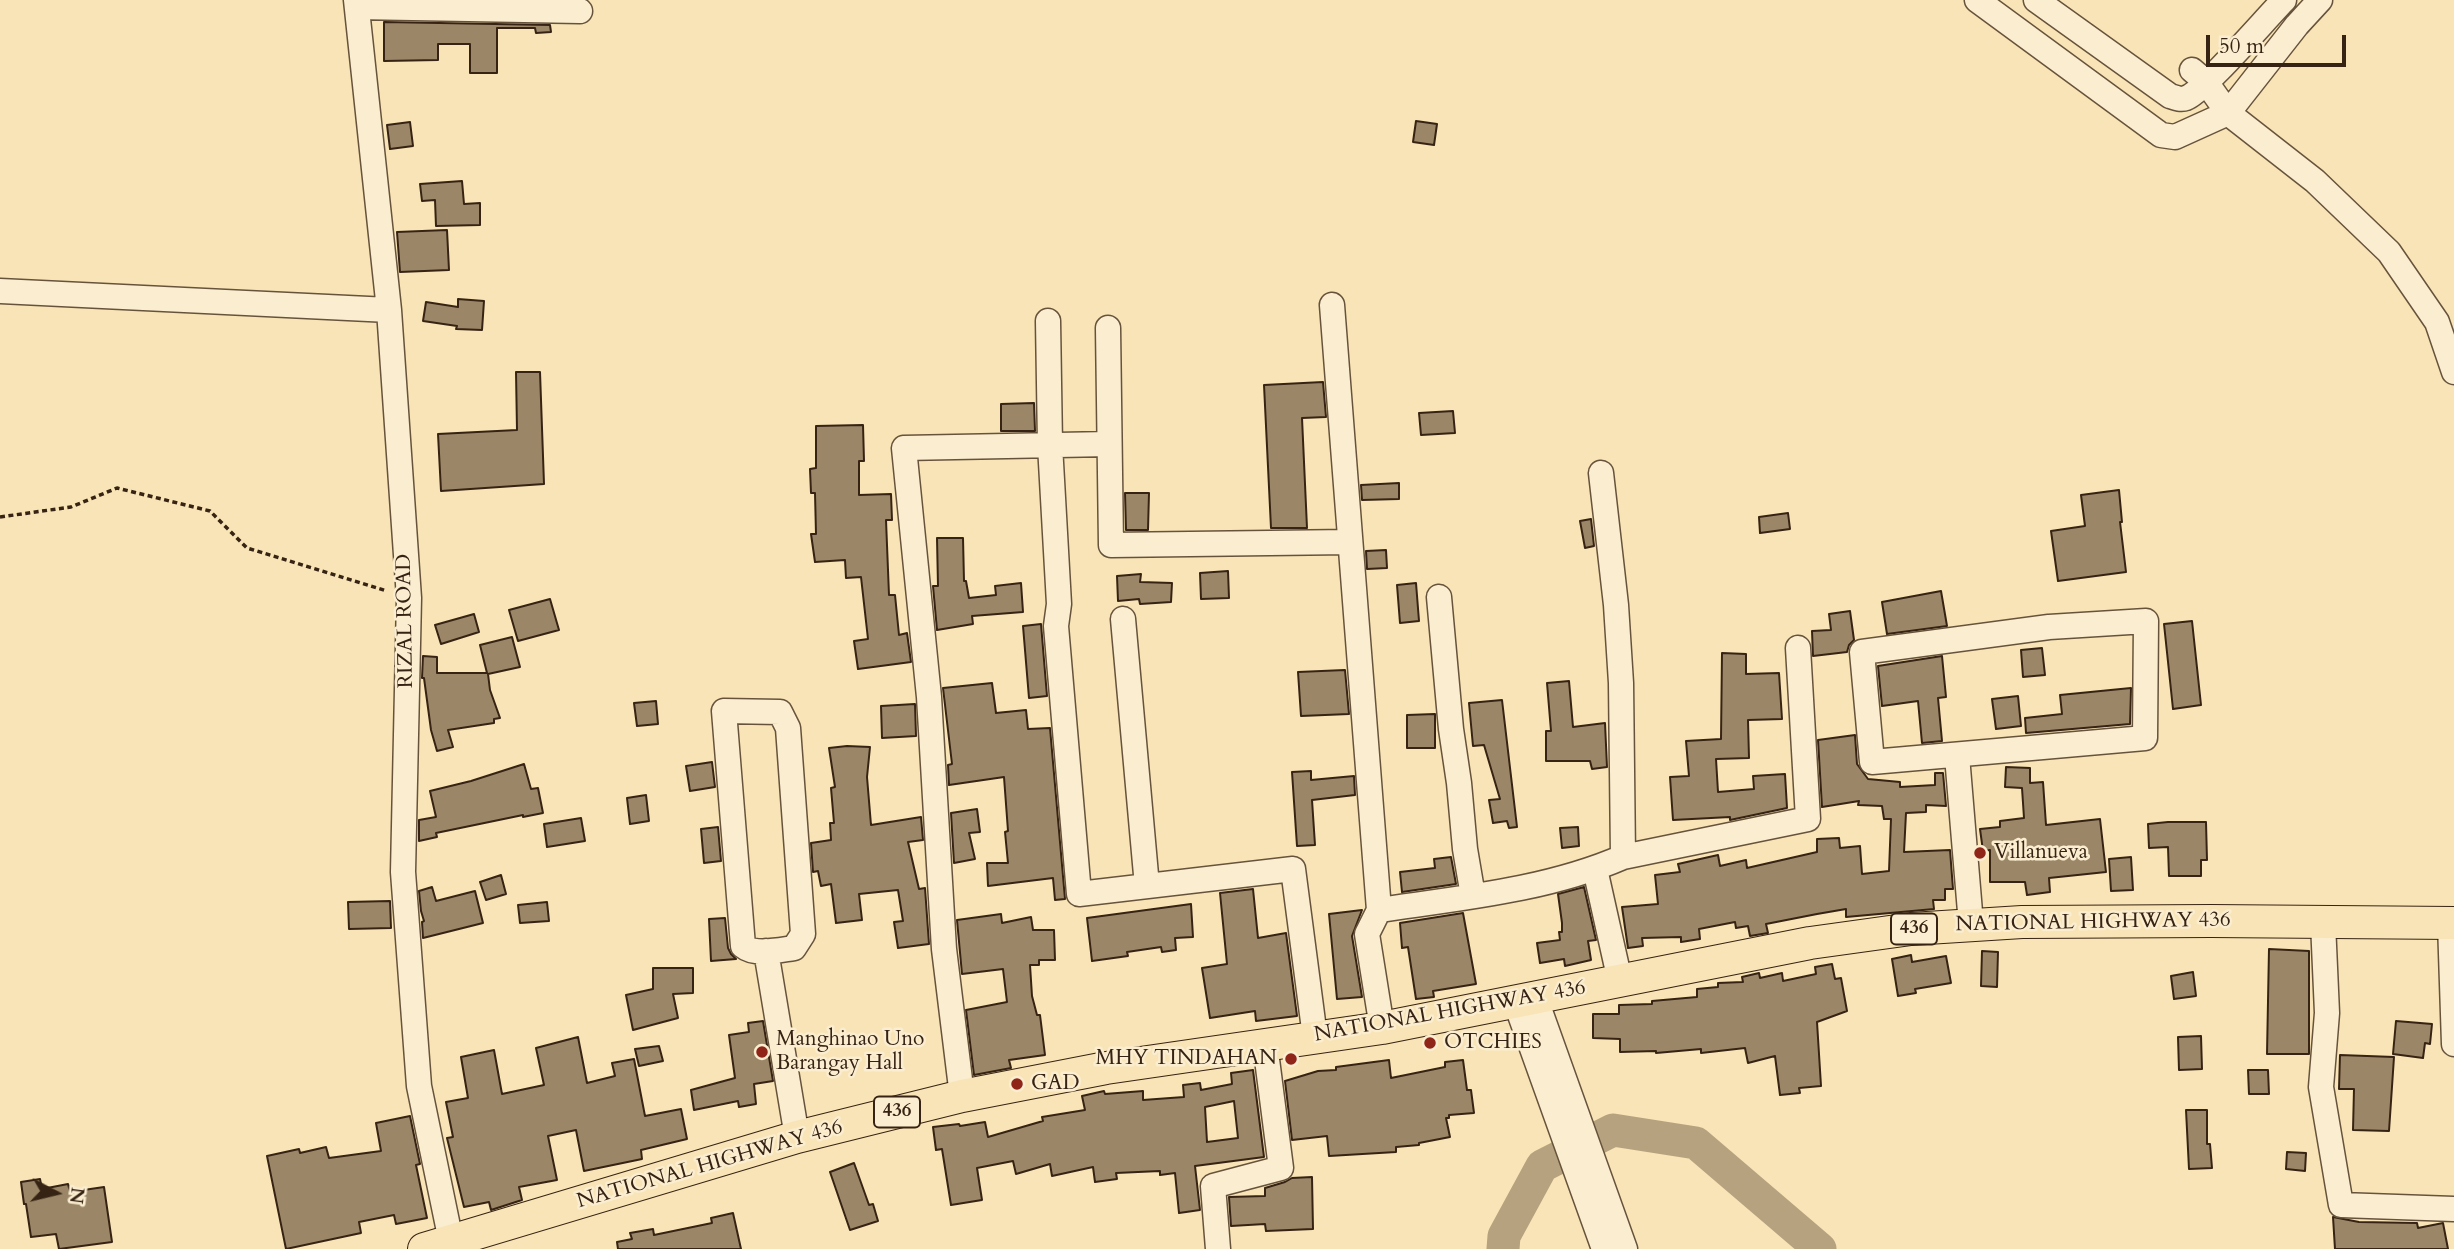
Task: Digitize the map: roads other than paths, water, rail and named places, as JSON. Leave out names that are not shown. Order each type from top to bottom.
[{"type":"main road","name":"NATIONAL HIGHWAY 436","points":[[438,1245],[797,1137],[962,1096],[1106,1068],[1382,1028],[1810,943],[1971,923],[2452,923]]},
{"type":"street","points":[[1977,0],[2161,135],[2175,137],[2228,113],[2320,0]]},
{"type":"street","points":[[2036,0],[2170,96],[2178,99],[2189,97],[2199,76],[2284,0]]},
{"type":"street","points":[[357,4],[500,5],[580,10]]},
{"type":"street","name":"RIZAL ROAD","points":[[357,4],[390,310],[409,598],[403,872],[419,1086],[438,1245]]},
{"type":"street","points":[[2256,27],[2275,55]]},
{"type":"street","points":[[2199,76],[2228,113],[2315,181],[2389,252],[2437,322],[2454,372]]},
{"type":"street","points":[[0,291],[390,310]]},
{"type":"street","points":[[1332,305],[1379,910],[1367,934],[1382,1028]]},
{"type":"street","points":[[1048,321],[1050,445],[1059,604],[1056,626],[1079,894],[1293,869],[1315,1037]]},
{"type":"street","points":[[1108,328],[1111,545],[1349,542]]},
{"type":"street","points":[[962,1096],[944,949],[929,697],[904,449],[1108,444]]},
{"type":"street","points":[[1601,473],[1616,605],[1620,670],[1623,857]]},
{"type":"street","points":[[1439,597],[1451,729],[1473,896]]},
{"type":"street","points":[[1123,619],[1147,886]]},
{"type":"street","points":[[2146,621],[2145,738],[1957,756],[1872,762],[1862,652],[2049,627],[2146,621]]},
{"type":"street","points":[[1379,910],[1539,884],[1595,869],[1623,857],[1808,819],[1798,648]]},
{"type":"street","points":[[724,711],[780,712],[788,728],[803,934],[794,948],[766,951],[748,951],[743,946],[724,711]]},
{"type":"street","points":[[1957,756],[1971,923]]},
{"type":"street","points":[[1595,869],[1620,981]]},
{"type":"street","points":[[2323,923],[2327,1013],[2321,1087],[2341,1205],[2454,1209]]},
{"type":"street","points":[[2452,923],[2454,1044]]},
{"type":"street","points":[[766,951],[797,1137]]},
{"type":"street","points":[[1525,999],[1600,1208],[1625,1249]]},
{"type":"street","points":[[1218,1249],[1213,1186],[1281,1168],[1265,1044]]},
{"type":"street","points":[[1600,1208],[1604,1249]]},
{"type":"waterway","points":[[1503,1249],[1504,1236],[1542,1166],[1613,1130],[1696,1143],[1820,1249]]},
{"type":"place","name":"Villanueva","points":[[1980,853]]},
{"type":"place","name":"OTCHIES","points":[[1430,1043]]},
{"type":"place","name":"Manghinao Uno Barangay Hall","points":[[762,1052]]},
{"type":"place","name":"MHY TINDAHAN","points":[[1291,1059]]},
{"type":"place","name":"GAD","points":[[1017,1084]]}]
